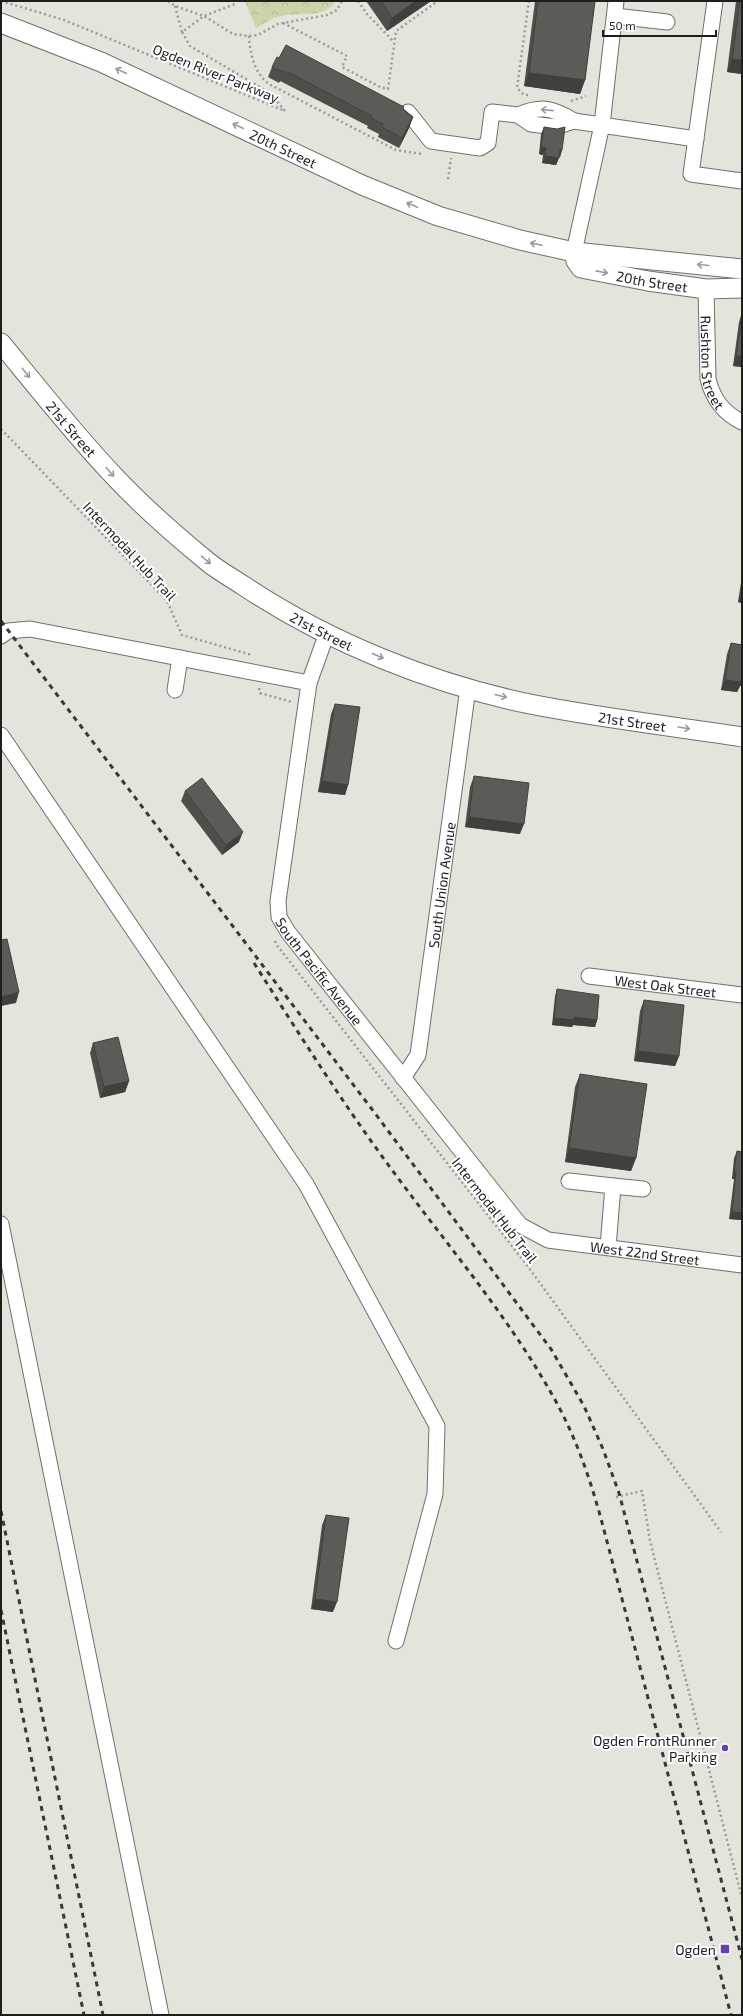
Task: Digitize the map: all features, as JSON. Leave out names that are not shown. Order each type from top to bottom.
[{"type":"main road","name":"20th Street","points":[[1,24],[101,62],[362,184],[438,216],[520,240],[574,252],[742,268]]},
{"type":"main road","name":"20th Street","points":[[574,252],[576,261],[581,268],[648,281],[706,289],[742,288]]},
{"type":"main road","points":[[706,289],[707,281],[711,280],[742,280]]},
{"type":"main road","name":"21st Street","points":[[1,343],[69,426],[114,477],[161,521],[210,563],[267,602],[327,633],[396,664],[468,688],[530,704],[742,737]]},
{"type":"street","points":[[574,252],[602,125],[616,1]]},
{"type":"street","points":[[715,1],[691,174],[742,181]]},
{"type":"street","points":[[614,16],[667,22]]},
{"type":"street","points":[[408,112],[431,141],[480,148],[488,143],[492,112],[518,115],[534,108],[558,111],[574,121],[696,139]]},
{"type":"street","name":"Rushton Street","points":[[706,289],[708,379],[711,391],[726,413],[742,422]]},
{"type":"street","points":[[1,636],[8,631],[30,629],[309,683]]},
{"type":"street","name":"South Pacific Avenue","points":[[327,633],[309,683],[278,901],[279,917],[288,932],[520,1225],[548,1240]]},
{"type":"street","points":[[175,690],[180,658]]},
{"type":"street","name":"South Union Avenue","points":[[404,1078],[418,1054],[468,688]]},
{"type":"street","points":[[1,735],[306,1184],[437,1426],[434,1494],[396,1641]]},
{"type":"street","name":"West Oak Street","points":[[589,976],[742,995]]},
{"type":"street","points":[[569,1181],[643,1189]]},
{"type":"street","points":[[608,1247],[613,1186]]},
{"type":"street","points":[[1,1224],[160,2015]]},
{"type":"street","name":"West 22nd Street","points":[[548,1240],[742,1265]]},
{"type":"path","name":"Ogden River Parkway","points":[[1,1],[64,20],[285,111],[270,93],[190,46],[182,32],[204,16],[236,3]]},
{"type":"path","points":[[168,1],[175,6],[204,16],[233,34],[249,36],[258,35],[278,24],[327,15],[337,10],[342,1]]},
{"type":"path","points":[[358,1],[394,43]]},
{"type":"path","points":[[388,36],[438,1]]},
{"type":"path","points":[[529,1],[517,88],[524,95],[531,96]]},
{"type":"path","points":[[175,6],[182,32]]},
{"type":"path","points":[[283,23],[347,56],[342,67],[385,89],[388,89],[396,31]]},
{"type":"path","points":[[249,36],[251,55],[264,80],[269,84],[396,150],[427,154]]},
{"type":"path","points":[[566,101],[573,102],[586,96]]},
{"type":"path","points":[[443,156],[451,158],[448,179]]},
{"type":"path","name":"Intermodal Hub Trail","points":[[1,429],[167,601],[182,635],[258,657]]},
{"type":"path","points":[[258,687],[260,693],[284,699],[306,708]]},
{"type":"path","name":"Intermodal Hub Trail","points":[[274,938],[276,944],[529,1268],[721,1532]]},
{"type":"path","points":[[616,1497],[642,1491],[650,1541],[742,1898]]},
{"type":"green space","points":[[245,1],[336,1],[331,7],[319,13],[278,17],[256,28]]},
{"type":"building","points":[[381,1],[416,1],[392,18]]},
{"type":"building","points":[[538,1],[595,1],[585,80],[529,73]]},
{"type":"building","points":[[740,1],[742,1],[742,60],[732,59]]},
{"type":"building","points":[[286,45],[404,107],[403,109],[413,117],[402,138],[382,127],[383,124],[371,118],[372,116],[284,70],[283,72],[272,67]]},
{"type":"building","points":[[544,127],[557,129],[565,127],[562,150],[560,150],[559,158],[545,156],[546,148],[541,147]]},
{"type":"building","points":[[742,314],[742,356],[736,356]]},
{"type":"building","points":[[731,643],[742,645],[741,682],[725,680]]},
{"type":"building","points":[[335,704],[360,707],[348,785],[322,781]]},
{"type":"building","points":[[474,776],[529,783],[524,824],[469,817]]},
{"type":"building","points":[[202,778],[243,832],[226,845],[185,791]]},
{"type":"building","points":[[7,939],[19,992],[1,997],[1,940]]},
{"type":"building","points":[[557,989],[599,995],[597,1020],[575,1017],[574,1020],[554,1018]]},
{"type":"building","points":[[644,1000],[684,1005],[679,1056],[638,1051]]},
{"type":"building","points":[[118,1037],[129,1081],[104,1087],[93,1043]]},
{"type":"building","points":[[580,1074],[647,1084],[636,1158],[569,1148]]},
{"type":"building","points":[[737,1151],[742,1152],[742,1213],[732,1212],[736,1172],[734,1172]]},
{"type":"building","points":[[326,1515],[349,1518],[337,1602],[315,1599]]},
{"type":"railway","points":[[1,621],[374,1112],[551,1349],[584,1406],[603,1449],[619,1493],[742,1959]]},
{"type":"railway","points":[[254,963],[350,1111],[515,1335],[554,1398],[570,1429],[589,1479],[599,1513],[731,2015]]},
{"type":"railway","points":[[1,1511],[103,2015]]},
{"type":"railway","points":[[1,1610],[84,2015]]},
{"type":"place","name":"Ogden FrontRunner Parking","points":[[725,1748]]},
{"type":"place","name":"Ogden","points":[[725,1949]]}]
